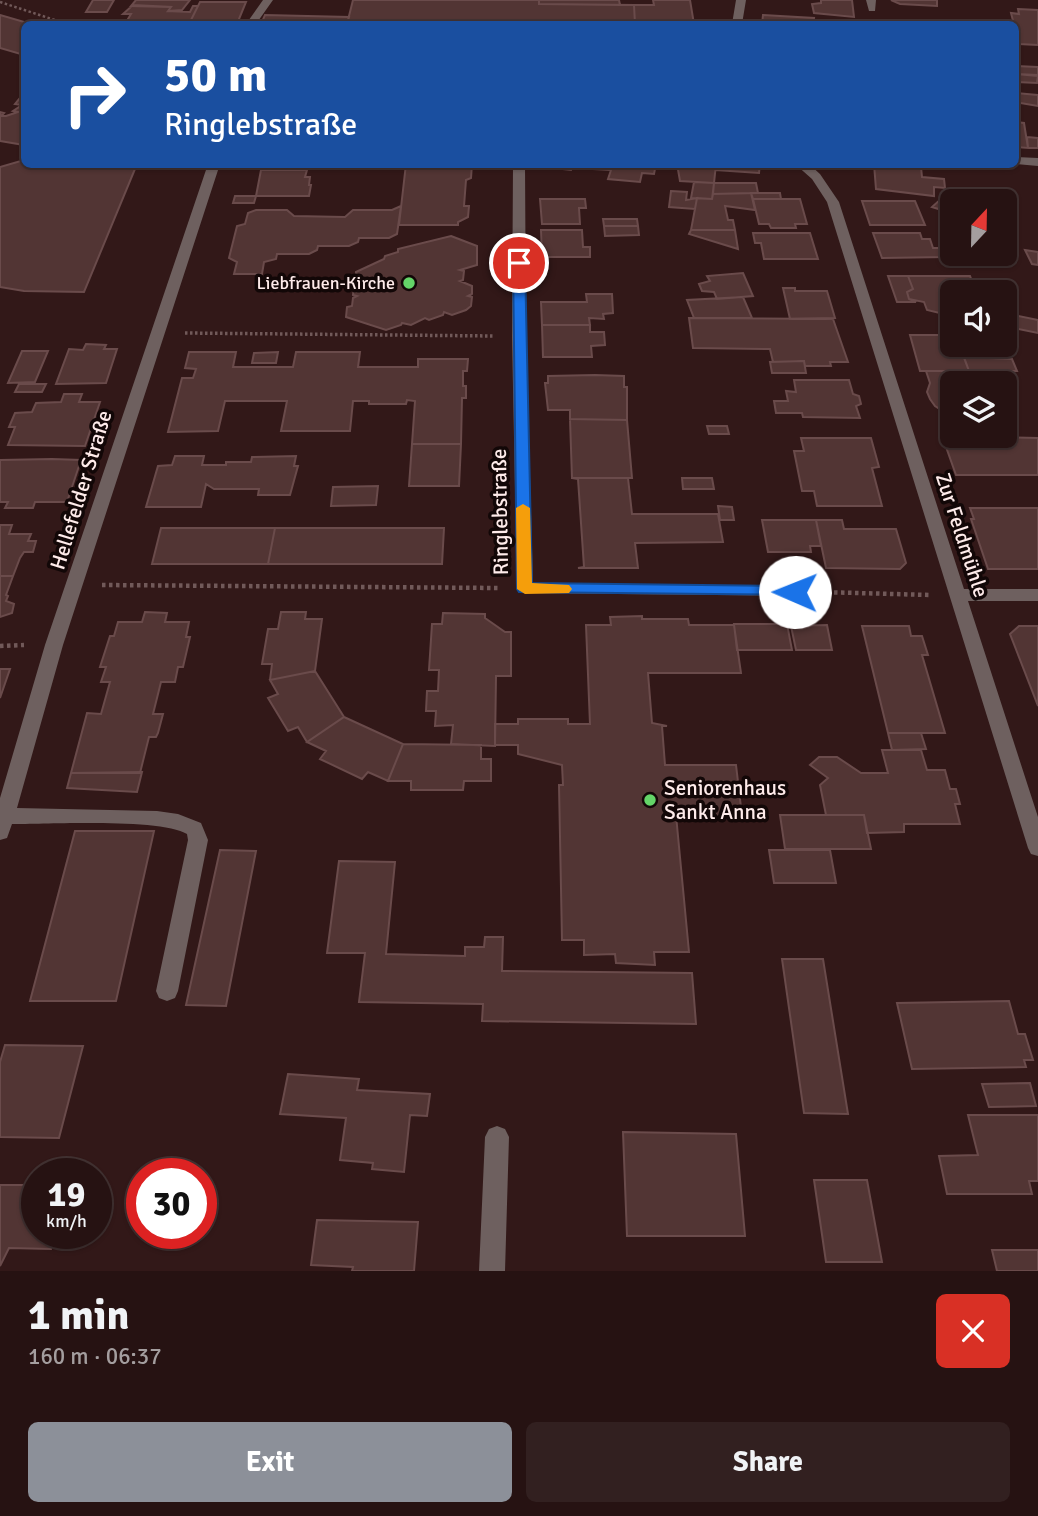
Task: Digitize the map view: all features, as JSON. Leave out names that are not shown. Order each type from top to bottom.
[{"type":"street","points":[[253,21],[268,0]]},
{"type":"street","points":[[738,21],[741,0]]},
{"type":"street","points":[[1019,161],[1038,162]]},
{"type":"street","name":"Hellefelder Straße","points":[[2,824],[54,645],[213,168]]},
{"type":"street","name":"Ringlebstraße","points":[[519,168],[519,337],[525,589],[795,592]]},
{"type":"street","name":"Zur Feldmühle","points":[[806,168],[816,177],[833,202],[1038,848]]},
{"type":"street","points":[[959,595],[1038,595]]},
{"type":"street","points":[[2,824],[162,819],[178,821],[197,831],[198,840],[167,991]]},
{"type":"street","points":[[492,1271],[497,1136]]},
{"type":"path","points":[[0,2],[58,21]]},
{"type":"path","points":[[156,332],[519,337]]},
{"type":"path","points":[[75,585],[525,589]]},
{"type":"path","points":[[795,592],[959,595]]},
{"type":"building","points":[[93,0],[114,0],[107,12],[86,12]]},
{"type":"building","points":[[136,0],[190,0],[182,10],[168,11],[171,7],[131,6]]},
{"type":"building","points":[[353,0],[539,0],[539,4],[634,5],[635,21],[348,21]]},
{"type":"building","points":[[539,0],[619,0],[620,5],[539,4]]},
{"type":"building","points":[[653,0],[690,0],[694,21],[635,21],[634,5],[654,5]]},
{"type":"building","points":[[821,0],[852,0],[854,17],[814,13],[812,4],[821,3]]},
{"type":"building","points":[[891,0],[937,0],[937,6],[900,4]]},
{"type":"building","points":[[200,2],[246,2],[238,21],[190,21]]},
{"type":"building","points":[[133,5],[171,7],[168,11],[190,12],[193,6],[198,6],[190,21],[127,21],[131,14],[123,14]]},
{"type":"building","points":[[1018,9],[1038,10],[1038,45],[1019,44],[1019,21],[1013,21],[1011,13],[1019,14]]},
{"type":"building","points":[[0,15],[21,21],[21,54],[0,48]]},
{"type":"building","points":[[265,15],[349,17],[348,21],[262,21]]},
{"type":"building","points":[[763,15],[814,18],[814,21],[762,21]]},
{"type":"building","points":[[1019,66],[1038,67],[1038,75],[1019,74]]},
{"type":"building","points":[[1019,74],[1038,76],[1037,83],[1019,82]]},
{"type":"building","points":[[1019,93],[1038,95],[1038,106],[1019,103]]},
{"type":"building","points":[[21,106],[21,144],[0,141],[0,112],[4,113],[1,116],[6,116],[18,112],[13,111]]},
{"type":"building","points":[[1019,122],[1024,123],[1028,148],[1019,147]]},
{"type":"building","points":[[1027,137],[1038,138],[1038,148],[1028,148]]},
{"type":"building","points":[[21,161],[21,168],[135,169],[84,292],[24,291],[0,287],[0,167]]},
{"type":"building","points":[[275,168],[304,168],[304,170],[274,170]]},
{"type":"building","points":[[406,168],[472,168],[471,178],[466,180],[464,206],[469,206],[468,217],[458,222],[458,225],[399,225]]},
{"type":"building","points":[[655,168],[654,174],[642,173],[640,182],[608,179],[611,170],[594,169]]},
{"type":"building","points":[[678,168],[716,168],[714,183],[680,181]]},
{"type":"building","points":[[716,168],[760,168],[759,173]]},
{"type":"building","points":[[874,168],[921,168],[922,177],[944,179],[945,188],[934,187],[934,196],[876,189]]},
{"type":"building","points":[[261,170],[307,170],[305,177],[310,177],[311,185],[309,196],[256,196]]},
{"type":"building","points":[[694,182],[714,183],[712,199],[691,198]]},
{"type":"building","points":[[714,183],[756,183],[758,193],[713,194]]},
{"type":"building","points":[[671,191],[687,192],[686,200],[697,198],[695,209],[669,207]]},
{"type":"building","points":[[751,193],[755,210],[725,206],[728,220],[733,220],[735,230],[691,230],[697,198],[712,199],[713,194]]},
{"type":"building","points":[[751,193],[780,193],[781,199],[753,199]]},
{"type":"building","points":[[235,196],[256,196],[254,203],[233,203]]},
{"type":"building","points":[[540,199],[585,199],[586,208],[579,208],[580,224],[542,224]]},
{"type":"building","points":[[753,199],[800,199],[807,224],[795,224],[796,228],[771,228],[769,224],[759,224]]},
{"type":"building","points":[[940,200],[940,210],[932,207]]},
{"type":"building","points":[[862,201],[915,201],[925,225],[870,225]]},
{"type":"building","points":[[401,206],[397,234],[389,238],[359,238],[358,242],[349,246],[318,246],[317,250],[309,254],[277,254],[276,259],[264,262],[262,274],[234,274],[237,262],[229,258],[237,226],[245,224],[248,213],[256,210],[287,210],[294,216],[345,217],[353,210],[392,210]]},
{"type":"building","points":[[603,219],[637,219],[638,226],[604,226]]},
{"type":"building","points":[[604,226],[638,226],[639,235],[605,236]]},
{"type":"building","points":[[541,230],[582,230],[583,247],[590,247],[590,257],[542,257]]},
{"type":"building","points":[[691,230],[735,230],[738,249],[689,234]]},
{"type":"building","points":[[753,233],[810,233],[818,259],[764,259],[761,243],[755,243]]},
{"type":"building","points":[[873,233],[920,233],[922,239],[930,239],[933,248],[940,248],[940,257],[882,258]]},
{"type":"building","name":"Liebfrauen-Kirche","points":[[451,236],[477,246],[477,265],[460,270],[464,271],[463,280],[460,281],[472,286],[472,294],[468,296],[472,297],[471,306],[466,310],[452,315],[444,312],[443,315],[429,320],[425,318],[411,325],[402,323],[386,330],[346,317],[347,307],[352,306],[353,298],[357,296],[353,295],[354,286],[358,285],[355,284],[356,272],[398,252],[398,249]]},
{"type":"building","points":[[1025,250],[1038,252],[1038,265],[1032,264]]},
{"type":"building","points":[[743,273],[753,296],[717,299],[714,292],[702,291],[699,284],[710,281],[707,276]]},
{"type":"building","points":[[888,276],[908,276],[913,289],[907,292],[909,299],[916,302],[897,302]]},
{"type":"building","points":[[908,276],[970,276],[972,280],[940,280],[940,313],[927,310],[924,302],[909,299],[907,292],[913,289]]},
{"type":"building","points":[[783,288],[795,288],[795,291],[827,291],[835,318],[790,319]]},
{"type":"building","points":[[586,294],[612,294],[613,313],[603,314],[604,319],[589,318],[590,325],[542,325],[541,302],[587,302]]},
{"type":"building","points":[[743,297],[752,318],[694,318],[687,300]]},
{"type":"building","points":[[1017,316],[1038,320],[1038,333],[1017,329]]},
{"type":"building","points":[[689,318],[833,319],[848,362],[830,362],[831,366],[805,366],[804,361],[773,362],[770,349],[693,348]]},
{"type":"building","points":[[542,325],[590,325],[590,332],[604,332],[605,345],[591,346],[592,357],[543,357]]},
{"type":"building","points":[[910,335],[940,335],[940,357],[964,357],[969,371],[940,371],[920,371]]},
{"type":"building","points":[[86,344],[106,345],[104,349],[117,349],[106,383],[56,384],[69,349],[83,350]]},
{"type":"building","points":[[22,351],[48,351],[35,382],[8,383]]},
{"type":"building","points":[[189,352],[236,352],[233,367],[293,367],[296,352],[360,352],[358,367],[418,367],[418,359],[468,359],[467,371],[463,371],[466,398],[462,398],[461,444],[412,444],[415,401],[407,400],[406,404],[353,401],[350,431],[281,431],[287,401],[225,401],[218,431],[168,432],[182,378],[193,378],[196,369],[185,368]]},
{"type":"building","points":[[278,352],[276,363],[252,363],[254,353]]},
{"type":"building","points":[[964,357],[1012,359],[1017,371],[969,371]]},
{"type":"building","points":[[804,361],[806,373],[772,373],[770,362]]},
{"type":"building","points":[[926,371],[940,371],[940,409],[927,392],[930,383]]},
{"type":"building","points":[[548,376],[624,376],[624,387],[627,387],[627,420],[570,419],[570,410],[548,410],[545,383],[548,383]]},
{"type":"building","points":[[794,380],[849,380],[853,394],[859,396],[861,404],[856,406],[860,418],[803,417],[802,413],[776,413],[774,401],[788,401],[786,391],[796,392]]},
{"type":"building","points":[[19,384],[46,384],[42,392],[15,392]]},
{"type":"building","points":[[64,394],[82,394],[79,402],[100,402],[85,446],[8,445],[15,427],[9,427],[15,413],[32,412],[36,403],[61,402]]},
{"type":"building","points":[[570,419],[627,420],[632,478],[572,478]]},
{"type":"building","points":[[707,426],[727,426],[729,434],[709,434]]},
{"type":"building","points":[[801,438],[871,438],[879,467],[872,468],[882,506],[817,506],[814,491],[802,491],[794,451],[804,451]]},
{"type":"building","points":[[1017,438],[1038,438],[1038,475],[956,475],[946,448],[1017,448]]},
{"type":"building","points":[[412,444],[461,444],[459,486],[409,486]]},
{"type":"building","points":[[175,456],[204,456],[202,465],[226,465],[226,462],[251,462],[252,457],[296,456],[294,466],[298,466],[290,495],[258,495],[259,489],[214,489],[206,484],[201,507],[146,507],[158,466],[172,465]]},
{"type":"building","points":[[0,460],[81,460],[67,502],[35,502],[33,508],[5,508],[8,502],[0,502]]},
{"type":"building","points":[[572,478],[628,478],[632,514],[718,514],[723,542],[635,543],[638,568],[578,568],[584,567],[578,479]]},
{"type":"building","points":[[682,478],[712,478],[714,489],[683,489]]},
{"type":"building","points":[[378,486],[376,505],[331,506],[333,487]]},
{"type":"building","points":[[718,506],[732,507],[734,520],[720,520]]},
{"type":"building","points":[[970,508],[1038,508],[1038,569],[988,569],[971,519],[974,519]]},
{"type":"building","points":[[762,520],[816,520],[821,546],[810,546],[811,552],[768,552]]},
{"type":"building","points":[[816,520],[842,520],[844,529],[896,529],[906,563],[900,569],[826,568]]},
{"type":"building","points":[[0,525],[12,525],[9,534],[31,534],[28,541],[36,541],[33,552],[24,552],[20,558],[13,576],[0,576]]},
{"type":"building","points":[[161,528],[275,528],[268,564],[152,564]]},
{"type":"building","points":[[275,528],[444,528],[442,564],[268,564]]},
{"type":"building","points":[[0,576],[13,576],[6,601],[14,604],[12,613],[0,617]]},
{"type":"building","points":[[145,612],[167,613],[165,622],[189,622],[186,637],[190,637],[183,667],[178,667],[175,682],[161,682],[153,714],[163,714],[156,737],[149,737],[140,773],[71,773],[87,713],[101,714],[110,682],[101,682],[106,667],[100,667],[110,636],[114,636],[118,622],[142,622]]},
{"type":"building","points":[[281,612],[306,612],[305,619],[322,619],[315,671],[270,680],[272,664],[262,664],[268,629],[278,629]]},
{"type":"building","points":[[443,613],[485,614],[485,618],[505,632],[511,632],[511,676],[496,676],[495,746],[451,744],[453,725],[435,726],[436,711],[426,711],[427,691],[438,691],[439,670],[429,670],[432,624],[442,624]]},
{"type":"building","name":"Seniorenhaus Sankt Anna","points":[[642,616],[642,619],[688,619],[689,625],[734,625],[741,673],[648,673],[652,723],[667,726],[662,726],[665,765],[736,765],[742,816],[676,815],[689,952],[654,952],[655,965],[616,963],[615,954],[584,955],[584,940],[562,940],[559,785],[563,785],[562,765],[518,754],[518,745],[495,745],[495,724],[518,724],[518,719],[568,719],[568,724],[590,724],[586,625],[611,625],[610,617]]},
{"type":"building","points":[[734,624],[787,624],[792,650],[737,650]]},
{"type":"building","points":[[827,625],[832,650],[796,650],[791,626]]},
{"type":"building","points":[[862,626],[909,626],[911,636],[922,636],[928,655],[922,655],[945,733],[888,733]]},
{"type":"building","points":[[1019,626],[1038,626],[1038,706],[1010,634]]},
{"type":"building","points":[[0,669],[10,669],[0,698]]},
{"type":"building","points":[[315,671],[344,717],[307,742],[298,727],[288,731],[268,698],[278,694],[270,680]]},
{"type":"building","points":[[344,717],[403,744],[388,781],[368,772],[362,779],[320,759],[326,751],[307,742]]},
{"type":"building","points":[[888,733],[921,733],[926,749],[892,750]]},
{"type":"building","points":[[403,744],[481,745],[481,759],[491,759],[491,781],[464,781],[463,790],[411,790],[411,781],[388,781]]},
{"type":"building","points":[[882,750],[921,750],[927,770],[945,770],[950,789],[956,789],[960,804],[955,804],[960,824],[904,824],[904,832],[867,833],[864,815],[826,815],[820,785],[828,778],[810,765],[819,757],[837,757],[861,773],[888,773]]},
{"type":"building","points":[[142,772],[137,792],[67,788],[71,773]]},
{"type":"building","points":[[780,815],[864,815],[871,849],[785,849]]},
{"type":"building","points":[[75,831],[154,831],[116,1001],[30,1001]]},
{"type":"building","points":[[220,850],[256,851],[226,1006],[186,1005]]},
{"type":"building","points":[[769,850],[830,850],[836,883],[774,883]]},
{"type":"building","points":[[339,861],[395,862],[386,954],[465,956],[465,947],[484,947],[485,937],[503,937],[502,971],[692,973],[696,1024],[482,1021],[483,1004],[359,1002],[365,953],[327,953]]},
{"type":"building","points":[[782,959],[823,959],[848,1114],[804,1113]]},
{"type":"building","points":[[1009,1001],[1018,1034],[1025,1034],[1033,1060],[1024,1060],[1026,1067],[912,1069],[897,1003]]},
{"type":"building","points":[[5,1045],[83,1046],[59,1138],[0,1137],[0,1062]]},
{"type":"building","points":[[288,1074],[359,1079],[357,1090],[430,1094],[427,1116],[410,1115],[404,1172],[372,1169],[373,1163],[340,1160],[346,1118],[280,1114]]},
{"type":"building","points":[[1030,1083],[1036,1106],[989,1107],[982,1084]]},
{"type":"building","points":[[968,1115],[1038,1115],[1038,1181],[1029,1181],[1032,1194],[947,1194],[939,1156],[978,1155]]},
{"type":"building","points":[[623,1132],[736,1134],[745,1236],[627,1236]]},
{"type":"building","points":[[814,1180],[867,1180],[882,1262],[826,1262]]},
{"type":"building","points":[[0,1185],[21,1185],[21,1248],[9,1248],[0,1266]]},
{"type":"building","points":[[317,1220],[418,1222],[414,1271],[352,1271],[353,1267],[311,1265]]},
{"type":"building","points":[[992,1250],[1038,1250],[1038,1271],[997,1271]]},
{"type":"slow traffic","points":[[523,508],[525,589],[564,589]]},
{"type":"place","name":"Liebfrauen-Kirche","points":[[409,283]]},
{"type":"place","name":"Seniorenhaus Sankt Anna","points":[[650,800]]},
{"type":"route","points":[[519,263],[525,589],[795,592]]}]
